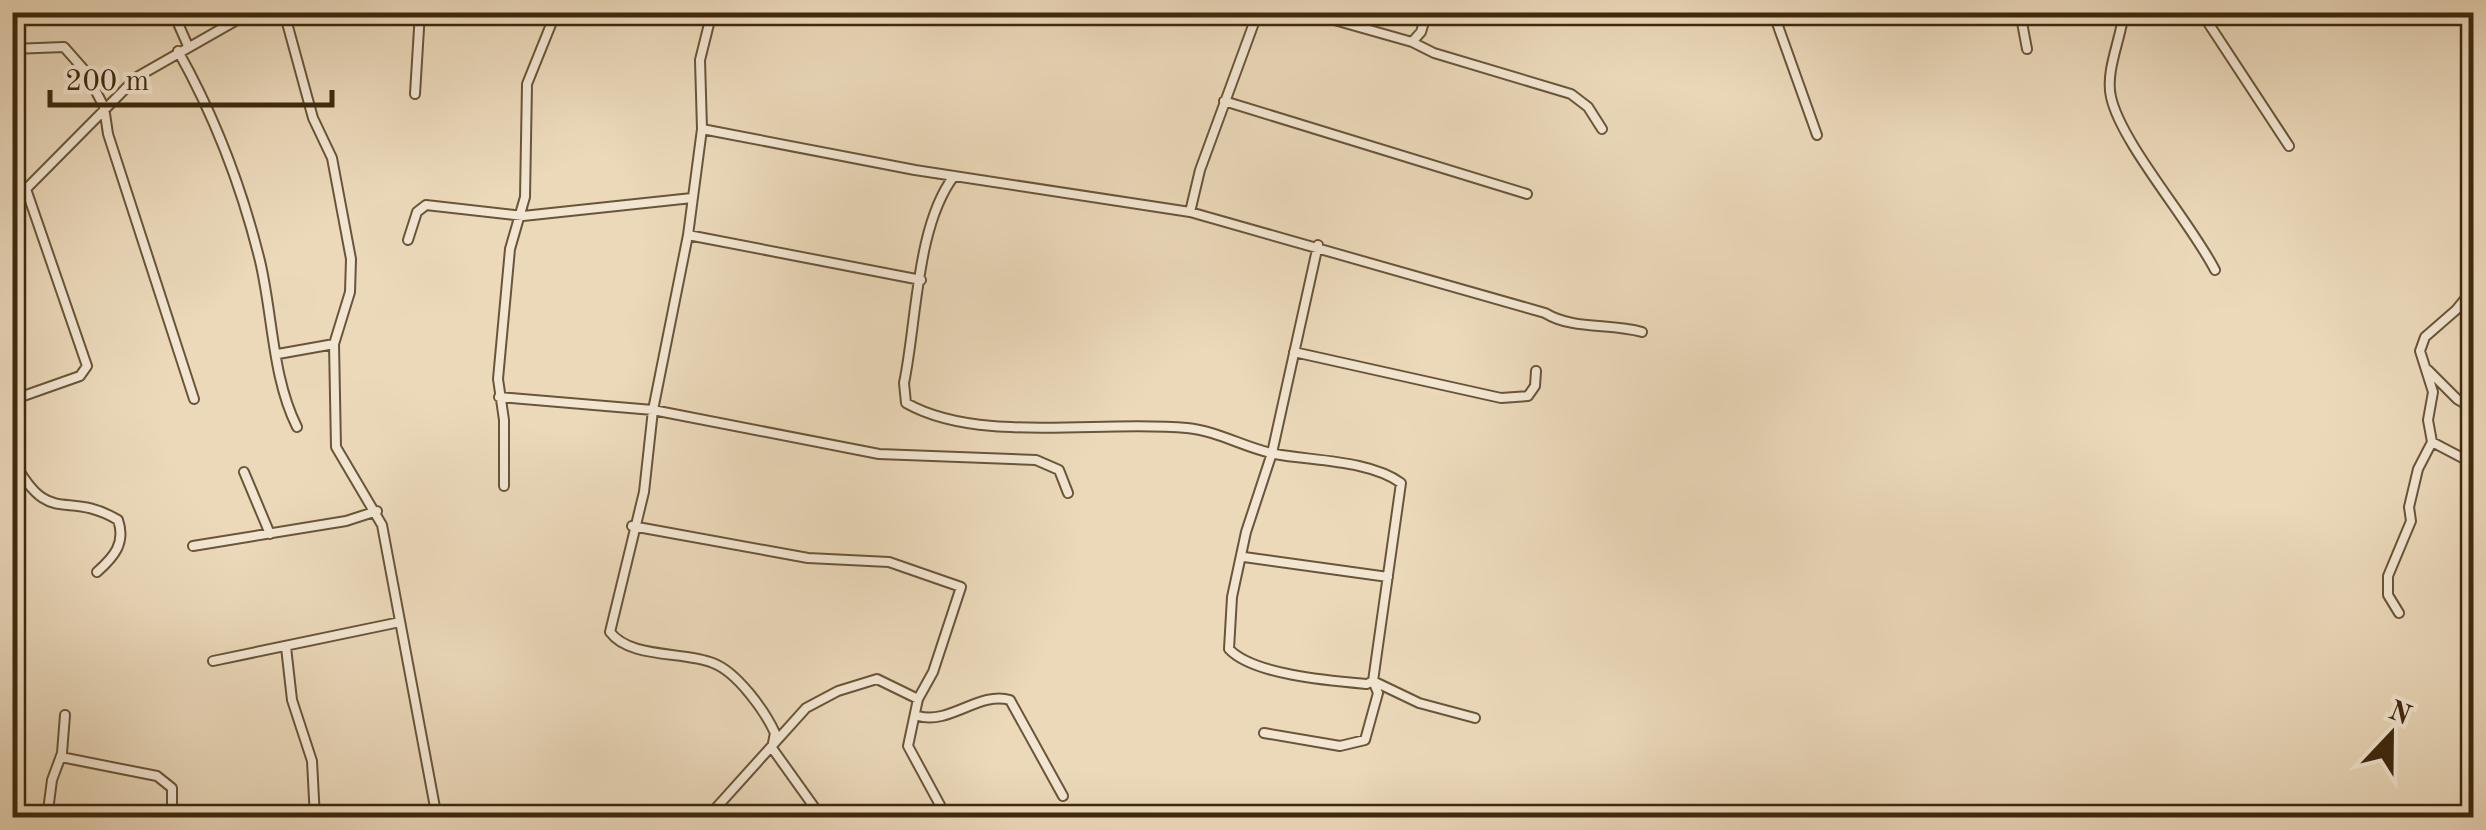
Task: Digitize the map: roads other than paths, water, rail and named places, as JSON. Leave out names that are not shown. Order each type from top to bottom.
[{"type":"street","points":[[173,12],[188,46]]},
{"type":"street","points":[[12,194],[26,189],[137,77],[251,12]]},
{"type":"street","points":[[284,12],[343,207],[351,278],[334,344],[336,446],[376,511],[436,818]]},
{"type":"street","points":[[415,94],[420,12]]},
{"type":"street","points":[[504,486],[504,420],[499,397],[510,249],[523,216],[530,139],[527,84],[556,12]]},
{"type":"street","points":[[712,12],[700,60],[702,129],[688,235],[653,410],[644,492],[632,526],[612,635],[626,644],[718,664],[767,719],[775,733],[772,748],[822,818]]},
{"type":"street","points":[[1190,212],[1224,101],[1258,12]]},
{"type":"street","points":[[1306,12],[1571,94],[1588,107],[1602,129]]},
{"type":"street","points":[[1412,42],[1421,32],[1427,12]]},
{"type":"street","points":[[1773,12],[1817,134]]},
{"type":"street","points":[[2020,12],[2027,49]]},
{"type":"street","points":[[2124,12],[2112,99],[2143,157],[2195,231],[2214,270]]},
{"type":"street","points":[[2201,12],[2289,146]]},
{"type":"street","points":[[12,49],[64,47],[86,72],[104,107],[120,172],[194,399]]},
{"type":"street","points":[[178,52],[208,107],[234,177],[260,262],[282,388],[297,428]]},
{"type":"street","points":[[1224,101],[1527,194]]},
{"type":"street","points":[[702,129],[954,176],[1190,212],[1545,312],[1566,324],[1611,324],[1642,332]]},
{"type":"street","points":[[954,176],[938,197],[903,394],[906,404],[920,412],[1011,426],[1191,428],[1272,454],[1327,462],[1401,483],[1373,681],[1378,693],[1365,740],[1340,746],[1264,733]]},
{"type":"street","points":[[12,400],[80,376],[87,366],[26,189]]},
{"type":"street","points":[[408,240],[420,206],[523,216],[692,198]]},
{"type":"street","points":[[688,235],[922,280]]},
{"type":"street","points":[[1318,245],[1272,454],[1252,504],[1244,557],[1232,596],[1229,649],[1236,657],[1304,676],[1367,684],[1373,681]]},
{"type":"street","points":[[2399,613],[2388,595],[2388,576],[2410,520],[2409,507],[2418,469],[2432,442],[2428,420],[2433,392],[2420,351],[2425,337],[2474,288]]},
{"type":"street","points":[[278,354],[334,344]]},
{"type":"street","points":[[1294,352],[1501,398],[1528,396],[1536,386],[1536,372]]},
{"type":"street","points":[[2426,368],[2457,399],[2474,408]]},
{"type":"street","points":[[499,397],[653,410],[879,454],[1036,460],[1059,470],[1068,494]]},
{"type":"street","points":[[2432,442],[2474,464]]},
{"type":"street","points":[[12,458],[28,487],[43,502],[100,510],[118,520],[122,534],[115,554],[96,572]]},
{"type":"street","points":[[244,472],[270,534]]},
{"type":"street","points":[[194,546],[376,511]]},
{"type":"street","points":[[632,526],[808,558],[889,562],[962,587],[933,672],[918,699],[918,716],[908,746],[947,818]]},
{"type":"street","points":[[1244,557],[1388,578]]},
{"type":"street","points":[[213,662],[400,622]]},
{"type":"street","points":[[286,646],[292,700],[312,761],[316,818]]},
{"type":"street","points":[[706,818],[806,708],[878,679],[918,699]]},
{"type":"street","points":[[1373,681],[1419,703],[1475,718]]},
{"type":"street","points":[[918,716],[941,717],[978,702],[1010,700],[1062,796]]},
{"type":"street","points":[[47,818],[52,780],[61,758],[65,715]]},
{"type":"street","points":[[61,758],[157,776],[172,788],[172,806]]}]
